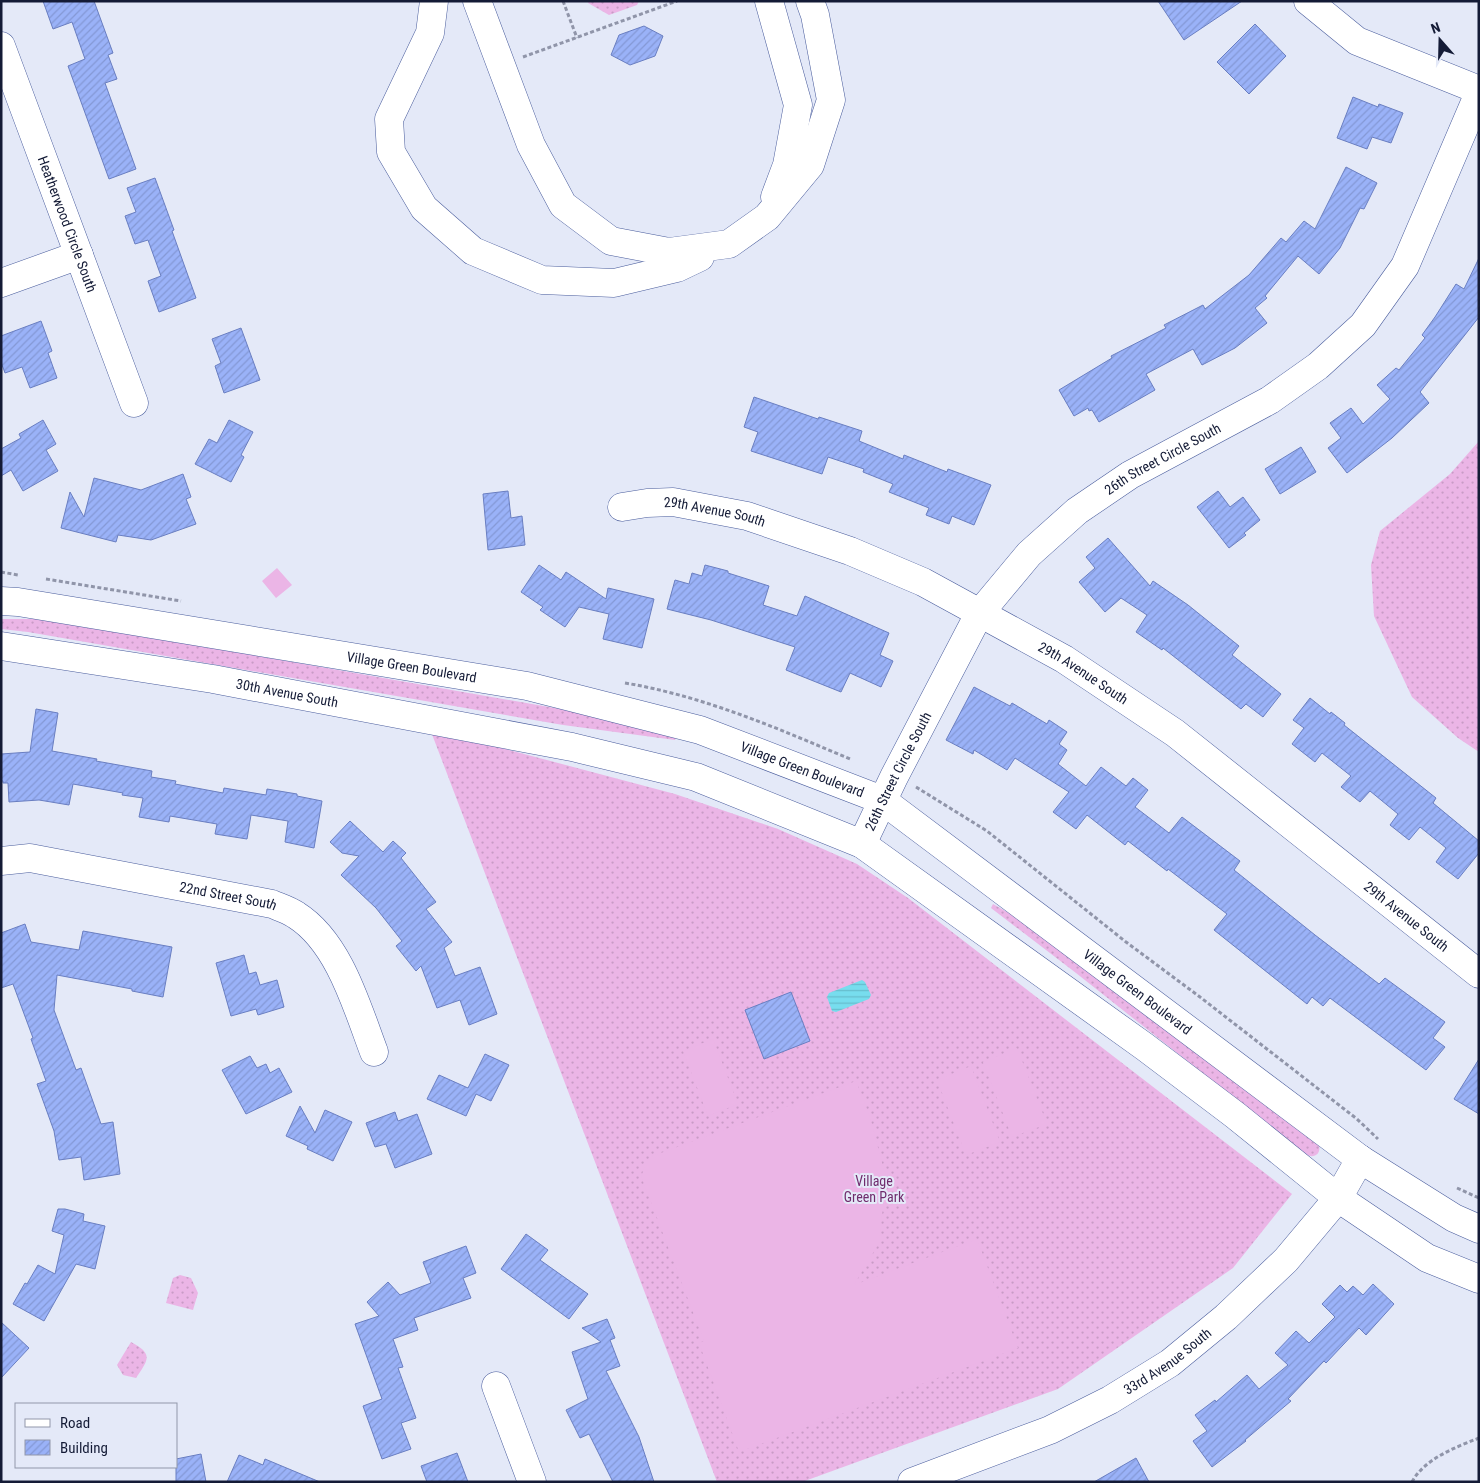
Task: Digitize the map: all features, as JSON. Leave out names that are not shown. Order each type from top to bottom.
[{"type":"street","points":[[434,1],[430,33],[389,119],[391,152],[424,208],[473,251],[542,280],[614,284],[678,268],[729,244],[767,217],[810,165],[831,100],[816,15],[810,1]]},
{"type":"street","points":[[477,1],[531,145],[564,205],[611,241],[669,252],[729,244]]},
{"type":"street","points":[[767,217],[787,165],[798,105],[769,1]]},
{"type":"street","name":"26th Street Circle South","points":[[862,844],[882,800],[979,614],[1029,554],[1077,511],[1130,474],[1270,400],[1318,366],[1363,325],[1405,266],[1479,92],[1357,41],[1308,1]]},
{"type":"street","name":"Heatherwood Circle South","points":[[1,46],[134,403]]},
{"type":"street","points":[[1,284],[79,255]]},
{"type":"street","name":"29th Avenue South","points":[[622,507],[647,503],[673,502],[747,516],[850,551],[914,578],[1064,659],[1175,733],[1479,974]]},
{"type":"street","name":"Village Green Boulevard","points":[[1,601],[18,602],[527,686],[700,730],[882,800],[1360,1159],[1454,1218],[1479,1229]]},
{"type":"street","name":"30th Avenue South","points":[[1,646],[213,678],[572,747],[696,777],[862,844]]},
{"type":"street","points":[[862,844],[1145,1047],[1235,1115],[1338,1198],[1427,1258],[1479,1279]]},
{"type":"street","name":"22nd Street South","points":[[1,861],[30,858],[272,904],[296,915],[322,938],[343,972],[374,1052]]},
{"type":"street","name":"33rd Avenue South","points":[[912,1482],[1050,1430],[1110,1400],[1170,1364],[1226,1317],[1286,1260],[1338,1198],[1360,1159]]},
{"type":"street","points":[[496,1386],[532,1482]]},
{"type":"path","points":[[563,1],[577,38]]},
{"type":"path","points":[[501,65],[676,1]]},
{"type":"path","points":[[1412,1482],[1415,1475],[1445,1451],[1479,1438]]},
{"type":"green space","points":[[589,1],[639,1],[637,5],[609,15],[588,3]]},
{"type":"green space","points":[[1479,441],[1479,752],[1458,738],[1412,697],[1374,616],[1371,565],[1380,531],[1450,474]]},
{"type":"green space","points":[[277,568],[292,585],[276,598],[262,581]]},
{"type":"green space","points":[[1,619],[48,619],[600,716],[676,737],[675,740],[563,725],[28,632],[1,629]]},
{"type":"green space","name":"Village Green Park","points":[[430,729],[675,794],[778,829],[857,864],[908,898],[1292,1194],[1233,1268],[1058,1389],[802,1482],[717,1482]]},
{"type":"green space","points":[[993,904],[1056,940],[1318,1142],[1318,1154],[1313,1156],[1306,1155],[991,908]]},
{"type":"green space","points":[[713,1039],[738,1104],[708,1116],[683,1051]]},
{"type":"green space","points":[[1017,1048],[1047,1124],[1012,1137],[983,1062]]},
{"type":"green space","points":[[971,1066],[1000,1142],[966,1155],[937,1080]]},
{"type":"green space","points":[[856,1081],[870,1117],[886,1178],[879,1243],[854,1285],[977,1239],[1018,1348],[739,1452],[699,1343],[704,1341],[641,1176],[650,1157]]},
{"type":"green space","points":[[180,1275],[191,1278],[198,1293],[193,1310],[166,1303],[173,1278]]},
{"type":"green space","points":[[131,1342],[143,1350],[147,1358],[136,1378],[123,1375],[117,1365]]},
{"type":"water","points":[[862,980],[865,982],[871,995],[869,999],[836,1012],[832,1011],[827,997],[829,993]]},
{"type":"building","points":[[43,1],[94,1],[113,53],[108,55],[117,79],[105,83],[136,169],[109,179],[68,66],[85,59],[72,22],[53,29]]},
{"type":"building","points":[[1158,1],[1242,1],[1184,40]]},
{"type":"building","points":[[1255,24],[1286,56],[1249,94],[1217,62]]},
{"type":"building","points":[[644,26],[663,36],[655,56],[630,65],[611,55],[619,35]]},
{"type":"building","points":[[1353,97],[1378,107],[1379,104],[1403,113],[1391,143],[1372,137],[1367,149],[1337,138]]},
{"type":"building","points":[[1346,167],[1377,183],[1364,209],[1360,208],[1340,248],[1319,274],[1298,256],[1265,296],[1267,298],[1255,308],[1267,323],[1235,348],[1202,365],[1193,349],[1146,374],[1155,390],[1099,422],[1092,410],[1089,411],[1088,408],[1074,416],[1059,390],[1112,358],[1111,356],[1166,328],[1164,325],[1203,305],[1205,309],[1249,275],[1281,238],[1286,242],[1304,221],[1315,229]]},
{"type":"building","points":[[155,178],[196,298],[159,312],[148,281],[161,276],[148,240],[135,244],[125,216],[136,212],[127,188]]},
{"type":"building","points":[[1479,258],[1479,317],[1420,392],[1429,403],[1392,438],[1347,473],[1328,448],[1341,438],[1330,423],[1351,408],[1363,424],[1390,399],[1377,385],[1396,368],[1399,370],[1425,338],[1422,335],[1456,284],[1464,289]]},
{"type":"building","points":[[41,321],[52,351],[48,353],[57,378],[30,388],[22,367],[5,373],[1,362],[1,336]]},
{"type":"building","points":[[241,328],[260,380],[224,393],[215,366],[221,363],[212,339]]},
{"type":"building","points":[[754,397],[818,419],[819,417],[862,431],[859,441],[903,459],[904,455],[947,472],[948,469],[991,485],[974,525],[952,516],[949,524],[926,515],[929,508],[889,492],[893,484],[863,472],[864,469],[828,457],[822,474],[751,451],[758,432],[744,427]]},
{"type":"building","points":[[43,420],[56,444],[46,450],[58,471],[23,491],[11,470],[1,476],[1,449],[21,438],[19,434]]},
{"type":"building","points":[[229,420],[253,432],[241,455],[244,457],[231,482],[195,464],[209,439],[217,443]]},
{"type":"building","points":[[1301,447],[1316,472],[1280,494],[1265,469]]},
{"type":"building","points":[[183,474],[191,497],[186,499],[196,524],[151,540],[118,535],[116,542],[61,528],[70,492],[84,517],[94,478],[141,490]]},
{"type":"building","points":[[508,491],[511,518],[522,516],[525,545],[488,550],[483,494]]},
{"type":"building","points":[[1218,491],[1230,507],[1243,497],[1260,520],[1244,533],[1246,535],[1229,548],[1197,507]]},
{"type":"building","points":[[1108,538],[1150,586],[1153,581],[1188,605],[1239,646],[1232,655],[1281,694],[1263,717],[1246,704],[1241,709],[1163,648],[1162,650],[1136,632],[1147,615],[1121,598],[1105,612],[1079,582],[1095,568],[1086,557]]},
{"type":"building","points":[[539,565],[561,580],[566,572],[606,599],[608,588],[654,599],[642,648],[603,639],[609,614],[579,607],[565,627],[540,610],[543,607],[521,592]]},
{"type":"building","points":[[705,565],[769,586],[763,605],[797,616],[805,596],[889,633],[880,655],[893,661],[881,687],[850,673],[841,692],[786,670],[795,647],[711,620],[667,609],[675,580],[689,584],[692,573],[702,576]]},
{"type":"building","points":[[974,687],[1010,706],[1012,703],[1047,724],[1049,720],[1067,732],[1059,744],[1067,750],[1058,764],[1086,786],[1101,767],[1126,786],[1133,778],[1148,790],[1135,807],[1169,833],[1182,817],[1240,861],[1234,870],[1315,935],[1379,984],[1385,978],[1445,1022],[1433,1038],[1445,1047],[1426,1070],[1330,998],[1323,1006],[1312,997],[1307,1004],[1214,930],[1227,914],[1168,869],[1167,871],[1128,841],[1125,845],[1087,815],[1076,829],[1053,812],[1069,792],[1015,758],[1007,770],[974,750],[973,754],[946,740]]},
{"type":"building","points":[[1310,698],[1345,723],[1344,725],[1436,798],[1433,803],[1479,841],[1479,853],[1458,879],[1436,862],[1446,848],[1420,827],[1409,840],[1390,825],[1398,814],[1370,791],[1360,802],[1341,787],[1351,776],[1322,753],[1315,762],[1292,744],[1304,728],[1293,720]]},
{"type":"building","points":[[36,709],[58,713],[52,751],[152,771],[151,777],[176,781],[175,784],[223,793],[224,788],[266,795],[267,789],[297,794],[297,796],[322,801],[314,848],[285,842],[288,821],[251,815],[247,839],[215,834],[217,824],[170,816],[169,822],[139,817],[143,798],[73,784],[69,805],[39,800],[9,802],[8,783],[1,781],[1,754],[30,752]]},
{"type":"building","points":[[350,821],[383,852],[393,841],[406,853],[401,858],[436,902],[426,909],[452,942],[444,948],[455,976],[480,967],[497,1014],[469,1025],[460,1000],[437,1008],[421,966],[416,971],[396,946],[402,941],[376,908],[341,875],[359,856],[342,853],[330,842]]},
{"type":"building","points":[[25,924],[31,942],[79,950],[83,931],[172,947],[163,997],[132,991],[132,989],[57,975],[54,1010],[76,1070],[81,1068],[101,1124],[113,1122],[120,1174],[84,1180],[81,1157],[59,1160],[54,1131],[37,1084],[46,1081],[31,1039],[33,1038],[13,984],[1,988],[1,933]]},
{"type":"building","points":[[244,955],[249,974],[256,972],[260,985],[277,980],[284,1007],[258,1015],[256,1009],[231,1016],[216,963]]},
{"type":"building","points":[[791,992],[810,1041],[764,1059],[745,1010]]},
{"type":"building","points":[[485,1054],[509,1065],[491,1101],[476,1094],[466,1116],[427,1099],[439,1075],[468,1088]]},
{"type":"building","points":[[250,1056],[257,1068],[266,1064],[270,1073],[279,1068],[292,1092],[246,1114],[222,1070]]},
{"type":"building","points":[[1479,1059],[1479,1114],[1454,1099]]},
{"type":"building","points":[[300,1106],[315,1133],[325,1110],[352,1122],[333,1161],[307,1149],[308,1146],[286,1136]]},
{"type":"building","points":[[395,1112],[398,1121],[417,1114],[432,1154],[395,1168],[386,1144],[375,1147],[366,1123]]},
{"type":"building","points":[[58,1209],[84,1214],[83,1221],[105,1226],[95,1269],[76,1264],[44,1321],[13,1304],[38,1265],[55,1274],[64,1235],[52,1231]]},
{"type":"building","points":[[526,1234],[548,1250],[540,1260],[588,1294],[569,1319],[501,1269]]},
{"type":"building","points":[[466,1246],[476,1273],[463,1278],[471,1298],[414,1318],[418,1330],[393,1339],[403,1367],[398,1368],[416,1418],[401,1423],[411,1449],[382,1459],[363,1406],[382,1399],[355,1324],[379,1316],[367,1302],[388,1282],[400,1295],[431,1283],[423,1262]]},
{"type":"building","points":[[1373,1284],[1394,1304],[1366,1335],[1359,1328],[1288,1399],[1291,1401],[1246,1441],[1212,1467],[1193,1441],[1207,1431],[1195,1415],[1215,1400],[1216,1402],[1247,1375],[1259,1389],[1288,1365],[1275,1353],[1296,1331],[1309,1343],[1335,1317],[1322,1304],[1340,1285],[1347,1292],[1353,1286],[1363,1295]]},
{"type":"building","points":[[607,1319],[615,1338],[610,1340],[620,1366],[606,1371],[639,1437],[654,1482],[613,1482],[589,1434],[580,1438],[566,1410],[588,1399],[572,1352],[601,1342],[582,1328]]},
{"type":"building","points":[[1,1322],[29,1348],[1,1378]]},
{"type":"building","points":[[457,1453],[468,1482],[427,1482],[421,1466]]},
{"type":"building","points":[[201,1454],[206,1482],[176,1482],[178,1459]]},
{"type":"building","points":[[239,1455],[263,1465],[265,1459],[320,1482],[227,1482]]},
{"type":"building","points":[[1136,1458],[1149,1482],[1094,1482]]}]
